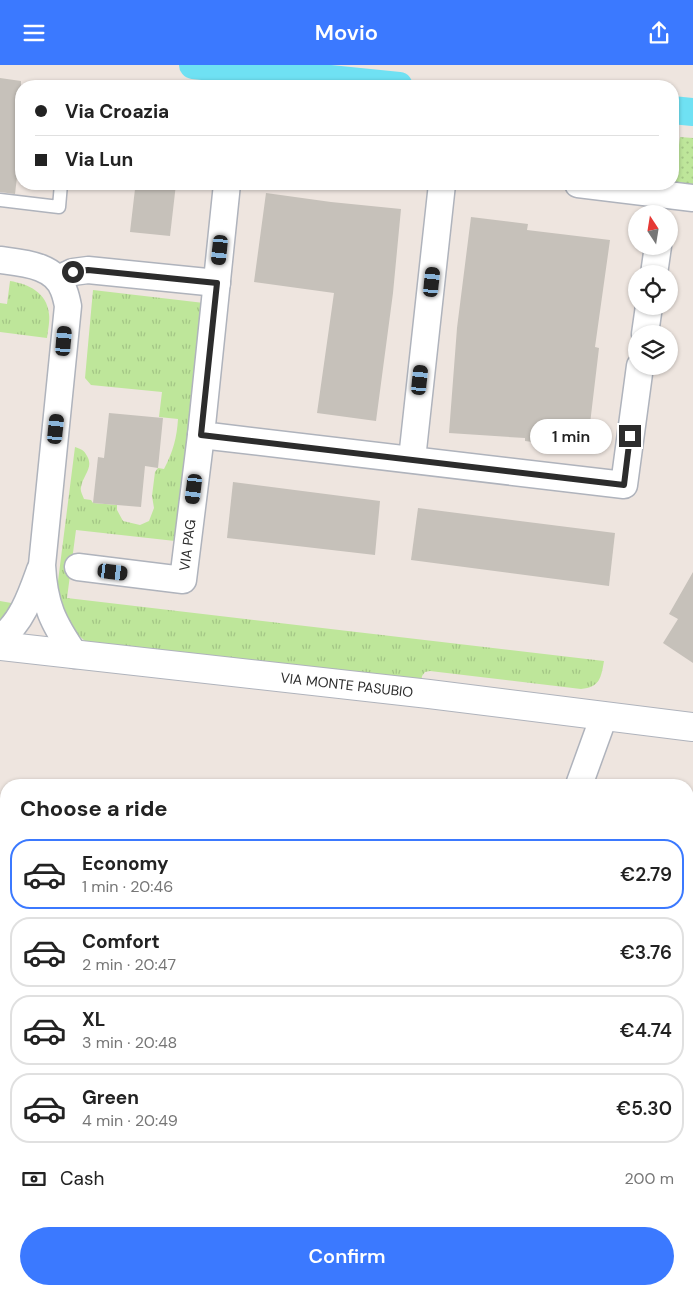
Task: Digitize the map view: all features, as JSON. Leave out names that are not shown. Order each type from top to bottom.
[{"type":"main road","name":"VIA MONTE PASUBIO","points":[[0,646],[420,693],[693,727]]},
{"type":"street","name":"VIA PAG","points":[[78,567],[183,580],[201,435],[226,190]]},
{"type":"street","points":[[412,459],[441,190]]},
{"type":"street","points":[[604,190],[664,204],[693,198]]},
{"type":"street","points":[[0,260],[40,267],[58,279],[64,290],[68,307],[42,565],[43,584],[52,619],[75,655]]},
{"type":"street","points":[[58,279],[73,272],[88,270],[217,283]]},
{"type":"street","points":[[201,435],[624,485],[639,375]]},
{"type":"street","points":[[0,639],[16,624],[25,609],[42,565]]},
{"type":"street","points":[[581,779],[604,715]]},
{"type":"lane","points":[[0,200],[59,207],[60,190]]},
{"type":"green space","points":[[680,137],[693,138],[693,187],[679,186]]},
{"type":"green space","points":[[10,281],[36,290],[45,300],[49,317],[47,338],[0,332],[0,303],[7,304]]},
{"type":"green space","points":[[93,290],[204,303],[175,541],[76,530],[67,598],[604,661],[599,681],[592,686],[581,689],[430,671],[425,672],[422,676],[421,684],[86,642],[65,623],[56,597],[75,447],[81,449],[89,460],[89,468],[81,488],[84,499],[91,500],[93,503],[117,505],[117,510],[123,521],[140,525],[149,521],[154,508],[152,496],[155,472],[158,468],[164,469],[170,457],[176,438],[178,419],[159,417],[162,392],[91,385],[85,378]]},
{"type":"green space","points":[[0,601],[17,604],[0,624]]},
{"type":"building","points":[[0,78],[15,80],[15,190],[15,194],[0,192]]},
{"type":"building","points":[[135,190],[175,190],[170,236],[130,232]]},
{"type":"building","points":[[266,193],[401,209],[393,293],[376,421],[317,413],[334,293],[254,282]]},
{"type":"building","points":[[471,217],[528,224],[527,230],[610,240],[595,347],[599,348],[587,449],[525,441],[525,438],[449,433],[457,328]]},
{"type":"building","points":[[109,413],[163,418],[158,468],[145,466],[141,507],[93,503],[98,457],[104,458]]},
{"type":"building","points":[[233,482],[380,501],[375,555],[227,538]]},
{"type":"building","points":[[418,508],[615,533],[609,586],[411,560]]},
{"type":"building","points":[[693,572],[693,663],[663,643],[678,619],[669,614]]},
{"type":"waterway","points":[[193,65],[340,80]]},
{"type":"waterway","points":[[679,111],[693,112]]},
{"type":"route","points":[[73,272],[88,270],[217,283],[201,435],[624,485],[630,436]]}]
